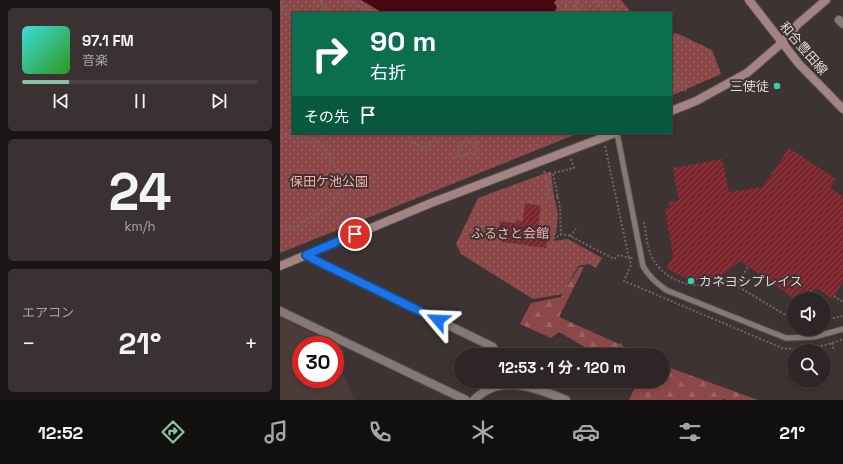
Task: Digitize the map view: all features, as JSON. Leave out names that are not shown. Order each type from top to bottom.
[{"type":"street","name":"和合豊田線","points":[[750,0],[799,64],[843,109]]},
{"type":"street","points":[[672,111],[696,101],[747,73],[783,42],[798,24],[826,0]]},
{"type":"street","points":[[280,266],[432,203],[613,134]]},
{"type":"street","points":[[306,255],[493,348]]},
{"type":"street","points":[[280,311],[465,400]]},
{"type":"street","points":[[474,400],[488,388]]},
{"type":"street","points":[[533,388],[566,400]]},
{"type":"lane","points":[[616,134],[643,266],[653,280],[666,290],[786,338],[814,337],[843,329]]},
{"type":"path","points":[[320,0],[327,12]]},
{"type":"path","points":[[348,0],[369,12]]},
{"type":"path","points":[[564,12],[566,0]]},
{"type":"path","points":[[576,0],[576,12]]},
{"type":"path","points":[[596,0],[608,12]]},
{"type":"path","points":[[280,4],[292,18]]},
{"type":"path","points":[[672,76],[687,92]]},
{"type":"path","points":[[318,142],[328,134]]},
{"type":"path","points":[[409,134],[413,142],[426,150],[437,134]]},
{"type":"path","points":[[466,134],[465,140],[455,158],[475,152],[477,134]]},
{"type":"path","points":[[280,136],[303,136],[318,142],[326,152],[338,176],[341,188],[338,197],[329,207],[293,227],[280,230]]},
{"type":"path","points":[[605,145],[629,258]]},
{"type":"path","points":[[561,234],[560,208],[553,173],[574,168],[571,159]]},
{"type":"path","points":[[543,169],[548,185],[547,200]]},
{"type":"path","points":[[548,196],[558,197]]},
{"type":"path","points":[[570,236],[576,229]]},
{"type":"path","points":[[561,234],[570,236],[614,259],[619,255],[629,258],[650,254]]},
{"type":"path","points":[[553,238],[556,238],[561,234]]},
{"type":"path","points":[[654,260],[661,270],[682,283],[702,286],[717,284],[727,280],[787,317]]},
{"type":"path","points":[[736,286],[748,267]]},
{"type":"path","points":[[834,296],[843,302]]},
{"type":"path","points":[[831,319],[843,316]]},
{"type":"path","points":[[782,348],[804,349],[843,340]]},
{"type":"path","points":[[619,348],[621,343]]},
{"type":"path","points":[[832,343],[834,351]]},
{"type":"shaded area","points":[[361,0],[556,0],[554,3],[557,7],[554,12],[381,12]]},
{"type":"shaded area","points":[[280,317],[318,336],[292,336],[292,388],[344,388],[344,374],[354,400],[280,400]]},
{"type":"green space","name":"保田ケ池公園","points":[[280,0],[621,0],[631,12],[292,12],[292,134],[577,134],[280,253]]},
{"type":"green space","points":[[676,33],[712,50],[721,74],[672,96],[672,35]]},
{"type":"green space","name":"ふるさと会館","points":[[551,171],[554,197],[558,214],[556,233],[553,241],[568,239],[602,258],[596,268],[589,264],[578,266],[563,294],[533,299],[461,254],[456,244],[478,198]]},
{"type":"green space","points":[[579,267],[584,267],[559,317],[628,348],[586,348],[559,332],[551,338],[520,324],[531,303],[561,297]]},
{"type":"green space","points":[[670,368],[758,400],[726,400],[723,398],[723,400],[629,400],[635,388],[670,388]]},
{"type":"building","points":[[789,148],[836,179],[830,188],[843,196],[843,282],[832,299],[831,292],[822,292],[818,289],[802,292],[787,292],[787,293],[740,261],[722,275],[707,280],[694,280],[682,277],[667,268],[673,256],[665,209],[670,208],[668,202],[679,201],[673,168],[722,159],[729,192],[763,187]]},
{"type":"building","points":[[525,203],[541,206],[537,232],[548,232],[546,248],[502,242],[502,239],[494,238],[495,229],[498,230],[500,221],[516,223],[517,220],[522,222]]},
{"type":"place","name":"三使徒","points":[[777,86]]},
{"type":"place","name":"カネヨシプレイス","points":[[691,281]]},
{"type":"route","points":[[355,234],[306,255],[438,320]]}]
